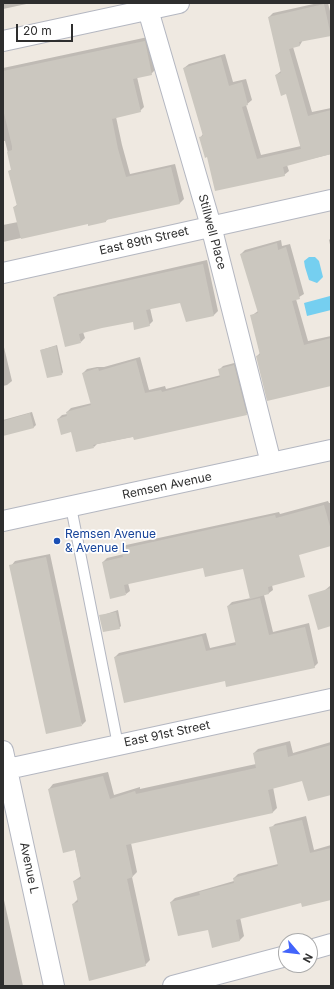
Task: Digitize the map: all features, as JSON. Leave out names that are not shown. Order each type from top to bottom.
[{"type":"street","points":[[3,41],[146,6],[180,3]]},
{"type":"street","name":"Stillwell Place","points":[[146,6],[211,226],[271,463]]},
{"type":"street","name":"East 89th Street","points":[[3,273],[331,200]]},
{"type":"street","name":"Remsen Avenue","points":[[3,521],[331,450]]},
{"type":"street","name":"East 91st Street","points":[[4,764],[118,745],[331,699]]},
{"type":"street","name":"Avenue L","points":[[4,764],[54,986]]},
{"type":"street","points":[[318,948],[331,944]]},
{"type":"street","points":[[173,986],[278,958]]},
{"type":"lane","points":[[71,507],[118,745]]},
{"type":"water","points":[[309,257],[315,257],[319,261],[323,277],[317,283],[309,280],[305,267],[304,261]]},
{"type":"water","points":[[330,296],[331,310],[307,316],[304,303]]},
{"type":"building","points":[[324,4],[331,36],[299,42],[300,46],[289,49],[308,116],[331,110],[331,154],[283,167],[285,176],[215,191],[207,157],[205,158],[199,137],[203,136],[183,68],[221,57],[229,86],[242,82],[248,105],[242,107],[257,159],[301,149],[286,94],[281,96],[275,75],[281,73],[268,17]]},
{"type":"building","points":[[145,41],[152,75],[133,79],[141,112],[112,119],[118,149],[126,177],[171,167],[180,204],[106,220],[106,222],[88,226],[88,224],[21,239],[13,207],[17,206],[8,171],[11,170],[7,152],[12,150],[12,146],[3,109],[3,71]]},
{"type":"building","points":[[277,243],[278,250],[286,247],[300,299],[292,301],[304,345],[331,338],[331,386],[267,401],[256,356],[260,355],[250,315],[258,313],[240,254]]},
{"type":"building","points":[[203,264],[214,316],[186,322],[180,303],[146,310],[150,326],[134,330],[133,322],[102,328],[79,334],[81,343],[65,347],[53,297]]},
{"type":"building","points":[[56,346],[62,375],[47,378],[40,350]]},
{"type":"building","points":[[136,360],[145,393],[161,390],[162,392],[220,377],[218,369],[234,365],[247,415],[134,440],[133,437],[93,445],[94,448],[76,452],[71,432],[61,435],[57,419],[67,416],[66,412],[91,405],[82,373],[98,368],[99,371]]},
{"type":"building","points":[[30,413],[34,428],[3,436],[3,421]]},
{"type":"building","points":[[324,505],[331,530],[331,546],[299,555],[305,577],[268,587],[269,594],[250,599],[243,569],[205,577],[203,568],[124,585],[126,595],[110,599],[102,562],[123,557],[121,549],[275,515],[276,518]]},
{"type":"building","points":[[46,557],[82,726],[46,734],[9,565]]},
{"type":"building","points":[[331,588],[331,626],[318,630],[308,595]]},
{"type":"building","points":[[260,598],[269,635],[305,627],[315,668],[226,687],[225,681],[124,703],[114,657],[202,636],[206,651],[236,645],[227,606]]},
{"type":"building","points":[[116,612],[120,629],[103,632],[99,615]]},
{"type":"building","points":[[286,745],[288,757],[331,745],[331,795],[308,801],[302,781],[268,790],[273,813],[126,845],[133,877],[127,879],[146,966],[89,981],[72,904],[78,902],[73,881],[81,879],[75,850],[63,853],[48,789],[103,776],[110,799],[135,791],[136,794],[256,768],[253,753]]},
{"type":"building","points":[[302,820],[310,853],[331,848],[331,900],[302,907],[301,903],[236,920],[240,941],[212,948],[208,930],[178,936],[170,902],[200,895],[199,892],[234,883],[233,878],[278,866],[269,827]]},
{"type":"place","name":"Remsen Avenue & Avenue L","points":[[57,541]]}]
